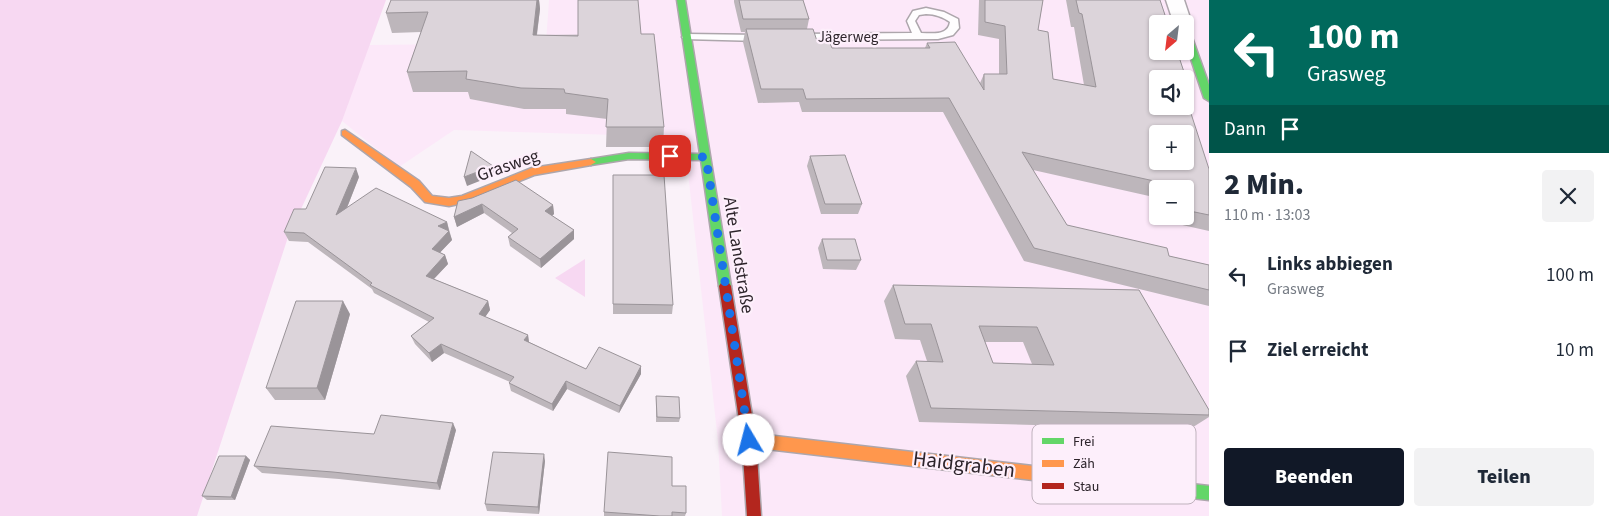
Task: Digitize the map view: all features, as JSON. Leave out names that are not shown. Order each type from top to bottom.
[{"type":"street","name":"Alte Landstraße","points":[[681,0],[749,440],[754,516]]},
{"type":"street","points":[[1175,0],[1180,15]]},
{"type":"street","points":[[1194,55],[1209,98]]},
{"type":"street","name":"Grasweg","points":[[345,132],[415,184],[430,199],[449,202],[464,199],[532,172],[629,156],[706,157]]},
{"type":"street","name":"Haidgraben","points":[[749,440],[1032,473]]},
{"type":"street","name":"Haidgraben","points":[[1196,492],[1209,493]]},
{"type":"lane","name":"Jägerweg","points":[[794,38],[918,37],[938,36],[950,33],[954,28],[955,20],[944,14],[925,10],[916,12],[911,21],[918,37]]},
{"type":"lane","points":[[687,37],[775,38]]},
{"type":"shaded area","points":[[0,0],[386,0],[342,121],[288,237],[197,516],[0,516]]},
{"type":"shaded area","points":[[549,0],[1209,0],[1209,516],[722,516],[718,441],[684,137],[454,130],[399,167],[342,121],[369,45],[546,43]]},
{"type":"shaded area","points":[[585,259],[585,297],[555,278]]},
{"type":"building","points":[[391,0],[537,0],[533,35],[578,36],[578,0],[638,0],[641,34],[654,34],[664,127],[606,127],[608,99],[565,93],[564,89],[521,88],[466,79],[467,71],[407,72],[428,12],[386,13]]},
{"type":"building","points":[[739,0],[803,0],[809,19],[743,19]]},
{"type":"building","points":[[985,0],[1043,0],[1038,30],[1048,32],[1053,79],[1096,87],[1082,14],[1079,13],[1076,0],[1160,0],[1165,15],[1149,15],[1149,60],[1180,60],[1183,70],[1149,70],[1149,115],[1191,115],[1209,169],[1209,215],[1194,212],[1194,180],[1150,180],[1022,152],[1067,225],[1167,248],[1169,256],[1209,265],[1209,290],[1034,248],[949,98],[806,99],[803,89],[761,89],[746,29],[813,29],[817,41],[829,41],[832,48],[930,48],[927,43],[955,42],[984,90],[984,74],[1007,74],[1005,26],[985,22]]},
{"type":"building","points":[[471,151],[493,166],[464,177]]},
{"type":"building","points":[[845,155],[862,204],[825,204],[810,156]]},
{"type":"building","points":[[325,167],[356,168],[336,215],[376,188],[447,222],[438,226],[449,231],[432,249],[445,255],[426,276],[488,301],[479,314],[528,335],[524,340],[586,369],[599,347],[641,366],[620,406],[566,381],[552,404],[509,383],[514,377],[441,344],[429,353],[411,336],[434,318],[370,285],[372,283],[304,233],[284,232],[294,209],[306,209]]},
{"type":"building","points":[[613,175],[664,175],[673,305],[613,304]]},
{"type":"building","points":[[516,180],[553,205],[545,211],[574,230],[540,259],[508,237],[518,229],[482,204],[454,217],[458,201],[472,198]]},
{"type":"building","points":[[822,239],[855,239],[861,260],[827,260]]},
{"type":"building","points":[[893,285],[1139,290],[1209,410],[1209,415],[931,408],[916,361],[943,362],[931,324],[905,324]],"holes":[[[979,326],[1037,327],[1054,365],[993,363]]]},
{"type":"building","points":[[296,301],[343,301],[317,388],[266,388]]},
{"type":"building","points":[[656,396],[679,397],[680,418],[657,417]]},
{"type":"building","points":[[381,415],[453,423],[437,483],[254,466],[271,426],[374,434]]},
{"type":"building","points":[[493,452],[544,454],[538,507],[485,504]]},
{"type":"building","points":[[608,452],[672,457],[672,486],[686,486],[686,513],[672,512],[672,516],[660,516],[604,512]]},
{"type":"building","points":[[219,456],[246,456],[231,497],[202,496]]},
{"type":"traffic: fast","points":[[681,0],[725,286]]},
{"type":"traffic: fast","points":[[1194,55],[1209,98]]},
{"type":"traffic: fast","points":[[591,162],[629,156],[706,157]]},
{"type":"traffic: fast","points":[[1196,492],[1209,493]]},
{"type":"traffic: slow","points":[[345,133],[415,184],[429,199],[449,202],[464,199],[532,172],[591,162]]},
{"type":"traffic: slow","points":[[749,440],[1032,473]]},
{"type":"traffic: jam","points":[[725,286],[749,440],[754,516]]},
{"type":"route","points":[[670,156],[706,157],[749,440]]}]
